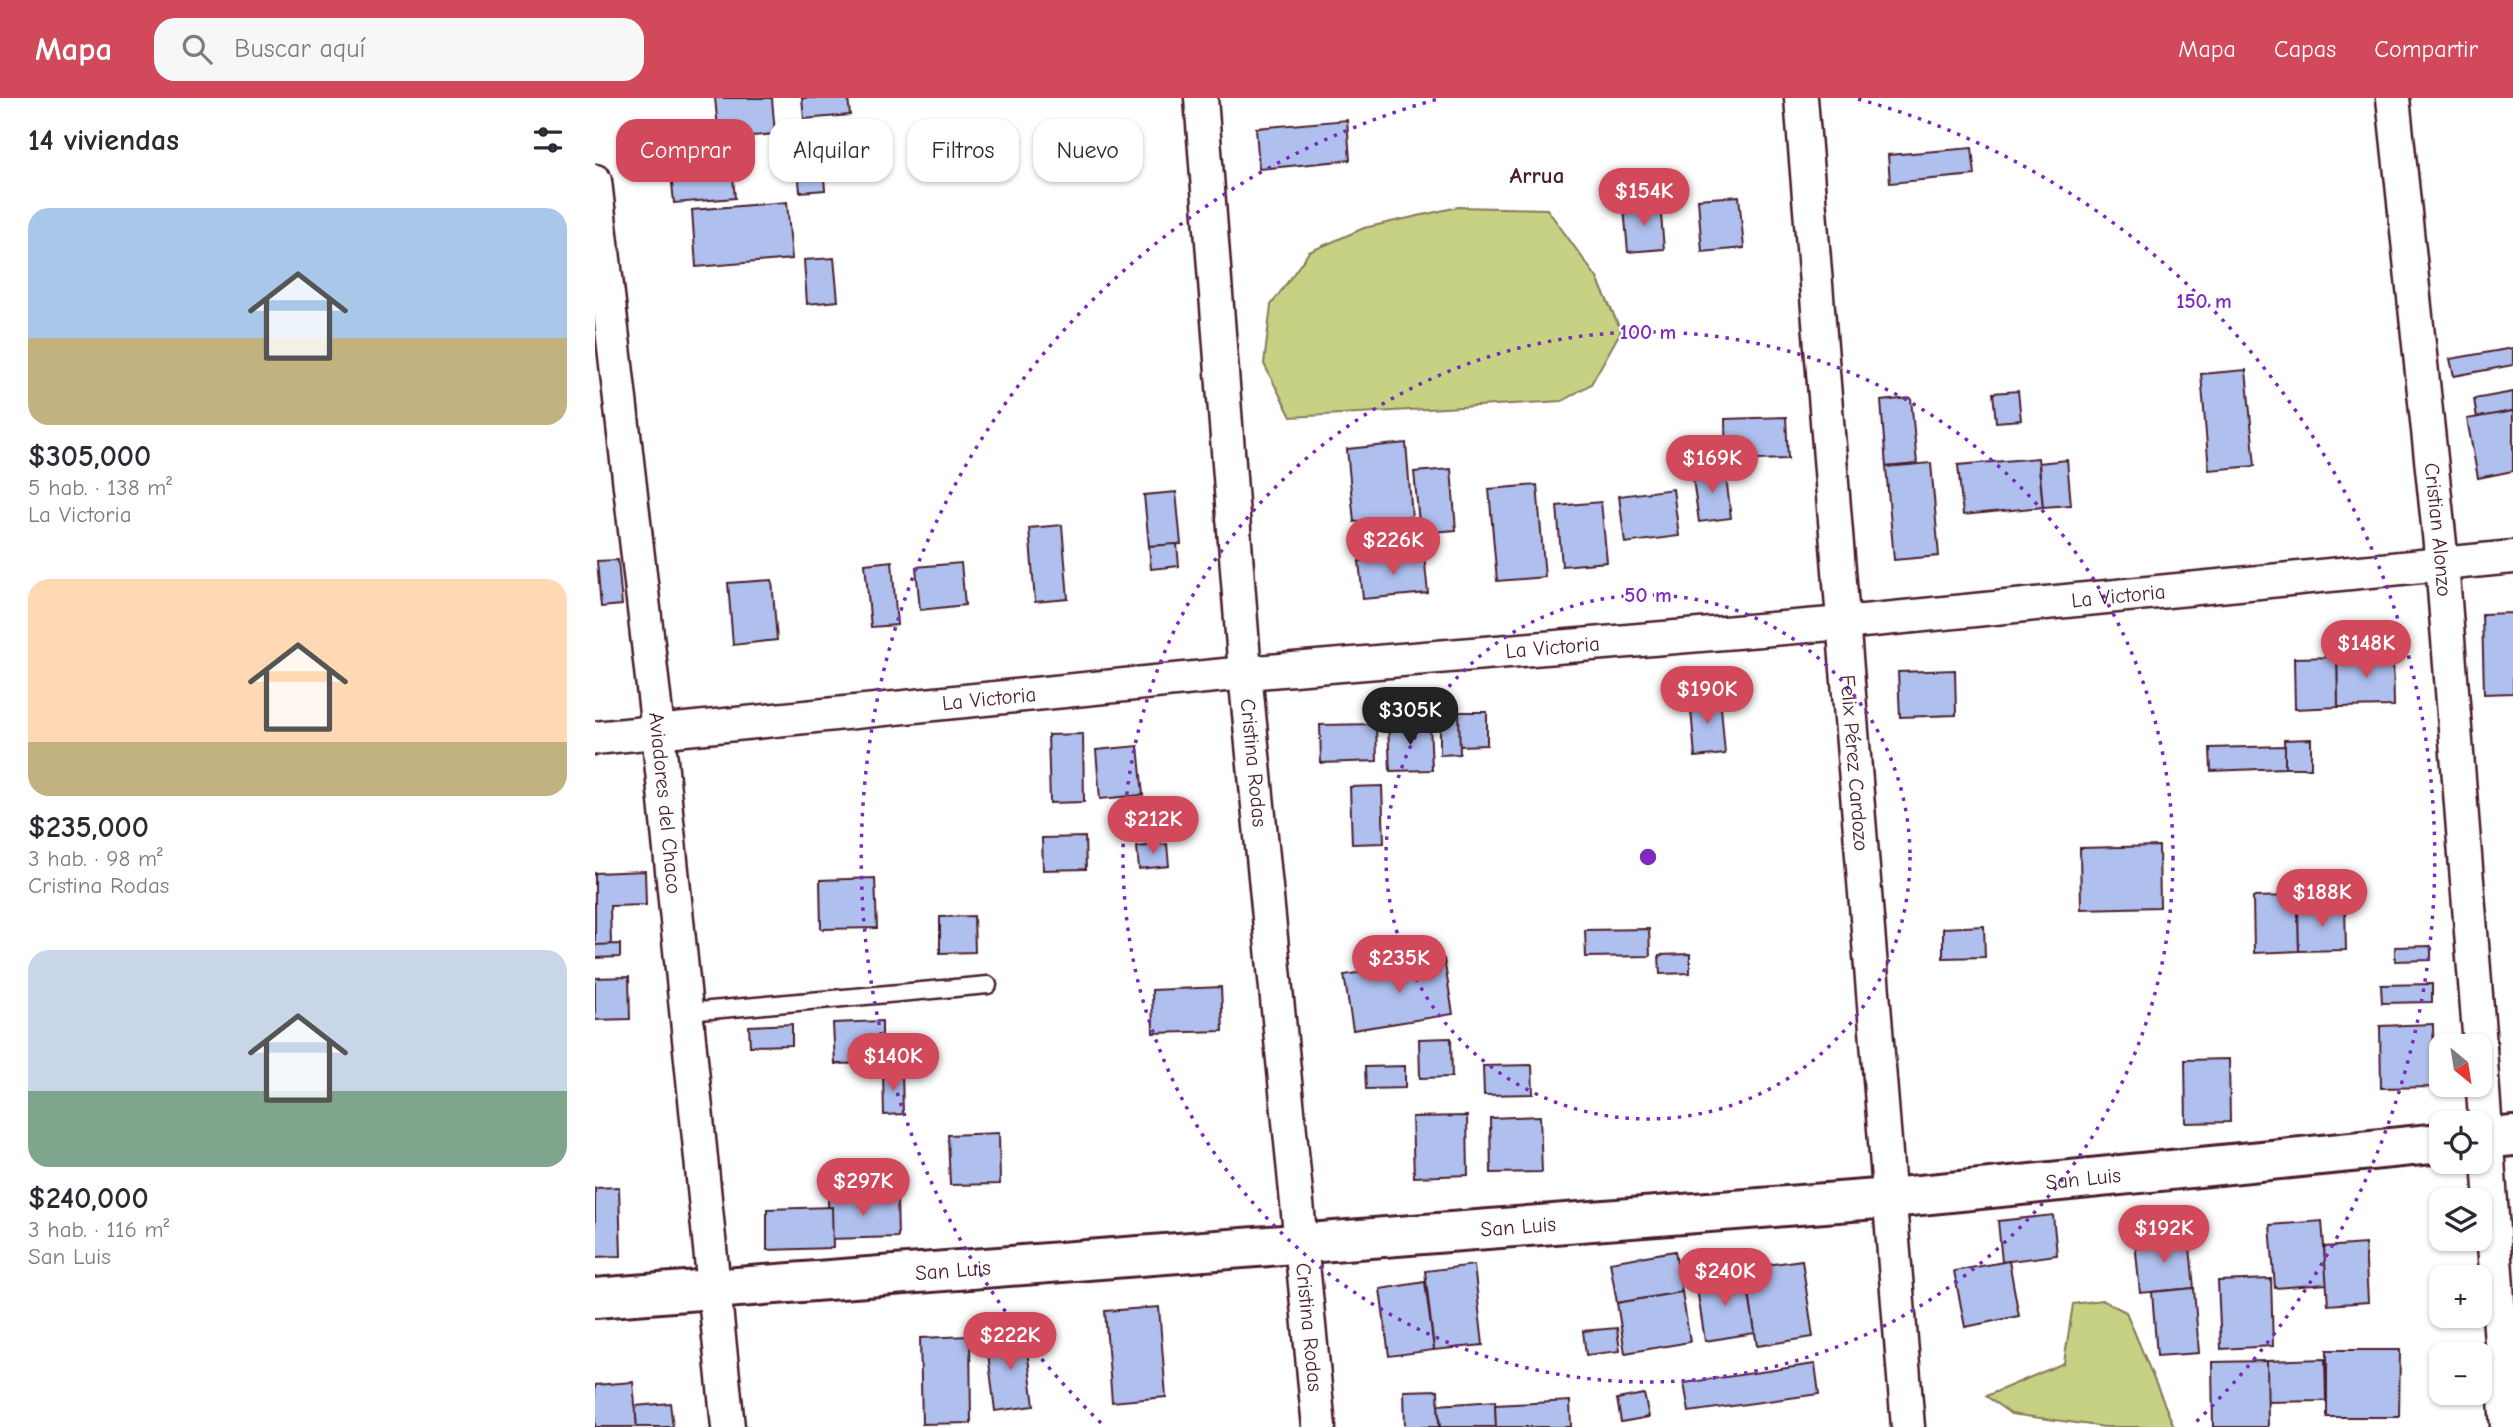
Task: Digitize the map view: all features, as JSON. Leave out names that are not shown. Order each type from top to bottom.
[{"type":"street","name":"Cristina Rodas","points":[[1201,98],[1245,673],[1319,1427]]},
{"type":"street","name":"Felix Pérez Cardozo","points":[[1801,98],[1908,1427]]},
{"type":"street","name":"Cristian Alonzo","points":[[2393,98],[2442,563],[2479,1034]]},
{"type":"street","name":"Aviadores del Chaco","points":[[595,181],[688,1012],[728,1427]]},
{"type":"street","name":"La Victoria","points":[[595,738],[1245,673],[1843,623],[2513,557]]},
{"type":"street","name":"Cristian Alonzo","points":[[2487,1097],[2493,1138],[2507,1427]]},
{"type":"street","name":"San Luis","points":[[595,1298],[1890,1198],[2429,1144]]},
{"type":"lane","points":[[688,1012],[988,985]]},
{"type":"green space","points":[[1458,207],[1547,209],[1597,278],[1621,331],[1591,384],[1562,401],[1291,417],[1264,364],[1271,305],[1309,252],[1364,228]]},
{"type":"green space","points":[[2102,1300],[2126,1312],[2174,1427],[2105,1427],[2011,1414],[1986,1396],[2064,1363],[2073,1304]]},
{"type":"building","points":[[715,98],[772,98],[774,119],[769,119],[769,135],[755,136],[755,119],[717,119]]},
{"type":"building","points":[[802,98],[848,98],[850,115],[804,119]]},
{"type":"building","points":[[1347,120],[1350,160],[1259,169],[1256,128]]},
{"type":"building","points":[[1972,148],[1975,175],[1890,183],[1888,155]]},
{"type":"building","points":[[672,182],[733,182],[735,198],[674,203]]},
{"type":"building","points":[[799,182],[824,182],[825,190],[800,192]]},
{"type":"building","points":[[1739,196],[1744,248],[1702,252],[1698,199]]},
{"type":"building","points":[[787,202],[792,259],[696,267],[692,210]]},
{"type":"building","points":[[1660,204],[1664,249],[1628,252],[1624,208]]},
{"type":"building","points":[[834,258],[838,301],[807,304],[804,260]]},
{"type":"building","points":[[2513,348],[2513,365],[2454,376],[2450,359]]},
{"type":"building","points":[[2246,370],[2255,466],[2209,470],[2201,374]]},
{"type":"building","points":[[2018,391],[2021,420],[1996,422],[1993,393]]},
{"type":"building","points":[[2513,392],[2513,411],[2477,418],[2474,399]]},
{"type":"building","points":[[1911,398],[1917,464],[1886,467],[1881,401]]},
{"type":"building","points":[[2513,411],[2513,471],[2478,478],[2467,419]]},
{"type":"building","points":[[1786,417],[1788,459],[1726,461],[1725,419]]},
{"type":"building","points":[[1406,443],[1412,517],[1354,522],[1347,449]]},
{"type":"building","points":[[2038,458],[2043,507],[1963,515],[1958,465]]},
{"type":"building","points":[[2067,460],[2071,505],[2043,507],[2039,463]]},
{"type":"building","points":[[1931,463],[1939,556],[1894,560],[1886,467]]},
{"type":"building","points":[[1725,468],[1731,518],[1699,522],[1692,472]]},
{"type":"building","points":[[1451,469],[1456,530],[1420,533],[1414,472]]},
{"type":"building","points":[[1537,485],[1545,577],[1497,581],[1489,489]]},
{"type":"building","points":[[1673,489],[1679,536],[1625,543],[1619,496]]},
{"type":"building","points":[[1176,492],[1181,544],[1149,546],[1144,495]]},
{"type":"building","points":[[1601,502],[1607,562],[1562,566],[1557,506]]},
{"type":"building","points":[[1062,525],[1068,599],[1035,602],[1029,528]]},
{"type":"building","points":[[1177,544],[1179,566],[1151,569],[1149,546]]},
{"type":"building","points":[[1424,555],[1428,593],[1363,599],[1359,561]]},
{"type":"building","points":[[618,560],[622,605],[601,607],[597,561]]},
{"type":"building","points":[[892,561],[897,625],[871,627],[865,564]]},
{"type":"building","points":[[961,563],[965,605],[920,610],[916,567]]},
{"type":"building","points":[[772,580],[777,640],[733,645],[728,583]]},
{"type":"building","points":[[2513,613],[2513,693],[2484,694],[2482,614]]},
{"type":"building","points":[[2393,652],[2394,706],[2338,707],[2337,654]]},
{"type":"building","points":[[2337,657],[2338,707],[2295,709],[2294,658]]},
{"type":"building","points":[[1955,670],[1956,715],[1900,717],[1898,672]]},
{"type":"building","points":[[1720,695],[1725,754],[1695,757],[1690,697]]},
{"type":"building","points":[[1459,712],[1487,712],[1487,745],[1459,746]]},
{"type":"building","points":[[1459,712],[1460,754],[1440,755],[1440,713]]},
{"type":"building","points":[[1430,722],[1432,770],[1390,771],[1388,724]]},
{"type":"building","points":[[1376,724],[1377,761],[1321,763],[1320,725]]},
{"type":"building","points":[[1083,734],[1084,802],[1050,803],[1048,735]]},
{"type":"building","points":[[2311,739],[2311,768],[2285,768],[2284,740]]},
{"type":"building","points":[[1138,746],[1143,795],[1100,799],[1096,750]]},
{"type":"building","points":[[2285,746],[2285,768],[2211,771],[2210,748]]},
{"type":"building","points":[[1382,786],[1384,843],[1352,844],[1350,787]]},
{"type":"building","points":[[1085,837],[1086,869],[1043,870],[1042,838]]},
{"type":"building","points":[[1167,844],[1169,866],[1139,869],[1137,847]]},
{"type":"building","points":[[2159,846],[2160,907],[2081,909],[2080,848]]},
{"type":"building","points":[[645,871],[646,905],[610,906],[611,945],[595,945],[595,873]]},
{"type":"building","points":[[875,878],[877,928],[821,929],[820,880]]},
{"type":"building","points":[[2298,896],[2299,951],[2254,953],[2253,897]]},
{"type":"building","points":[[2345,906],[2346,950],[2299,951],[2298,908]]},
{"type":"building","points":[[974,916],[975,952],[940,953],[940,917]]},
{"type":"building","points":[[1984,926],[1985,957],[1943,958],[1943,928]]},
{"type":"building","points":[[1649,929],[1650,956],[1586,957],[1585,930]]},
{"type":"building","points":[[620,944],[620,957],[595,958],[595,945]]},
{"type":"building","points":[[2431,946],[2431,960],[2395,961],[2395,947]]},
{"type":"building","points":[[1690,954],[1690,973],[1660,974],[1659,955]]},
{"type":"building","points":[[1444,959],[1453,1014],[1353,1030],[1344,975]]},
{"type":"building","points":[[629,977],[630,1019],[595,1020],[595,978]]},
{"type":"building","points":[[2432,984],[2432,1002],[2382,1003],[2381,985]]},
{"type":"building","points":[[1221,987],[1223,1031],[1153,1033],[1152,990]]},
{"type":"building","points":[[882,1021],[882,1063],[835,1064],[833,1023]]},
{"type":"building","points":[[792,1024],[792,1045],[750,1046],[749,1026]]},
{"type":"building","points":[[2433,1024],[2433,1034],[2429,1034],[2429,1087],[2381,1088],[2380,1026]]},
{"type":"building","points":[[1451,1038],[1452,1077],[1420,1078],[1419,1039]]},
{"type":"building","points":[[2229,1059],[2230,1122],[2186,1123],[2185,1060]]},
{"type":"building","points":[[1532,1065],[1533,1094],[1484,1095],[1483,1066]]},
{"type":"building","points":[[1405,1066],[1405,1088],[1366,1089],[1365,1067]]},
{"type":"building","points":[[902,1071],[903,1114],[884,1115],[883,1072]]},
{"type":"building","points":[[1467,1116],[1468,1175],[1414,1177],[1412,1117]]},
{"type":"building","points":[[1540,1116],[1542,1172],[1491,1173],[1490,1118]]},
{"type":"building","points":[[999,1133],[1000,1184],[950,1185],[948,1135]]},
{"type":"building","points":[[619,1187],[621,1256],[595,1257],[595,1188]]},
{"type":"building","points":[[897,1196],[898,1237],[829,1239],[828,1198]]},
{"type":"building","points":[[832,1207],[833,1248],[767,1250],[767,1209]]},
{"type":"building","points":[[2053,1215],[2057,1255],[2002,1262],[1998,1221]]},
{"type":"building","points":[[2322,1221],[2327,1284],[2275,1288],[2270,1225]]},
{"type":"building","points":[[2189,1237],[2194,1288],[2140,1293],[2135,1242]]},
{"type":"building","points":[[2365,1244],[2368,1302],[2328,1305],[2324,1247]]},
{"type":"building","points":[[1675,1251],[1682,1292],[1617,1303],[1610,1262]]},
{"type":"building","points":[[1802,1260],[1813,1337],[1757,1346],[1745,1268]]},
{"type":"building","points":[[2009,1261],[2019,1316],[1965,1327],[1954,1271]]},
{"type":"building","points":[[1474,1265],[1483,1345],[1434,1350],[1425,1271]]},
{"type":"building","points":[[1746,1275],[1755,1333],[1705,1341],[1696,1282]]},
{"type":"building","points":[[2271,1279],[2273,1346],[2221,1349],[2218,1281]]},
{"type":"building","points":[[1425,1282],[1434,1350],[1389,1356],[1380,1289]]},
{"type":"building","points":[[2194,1288],[2199,1353],[2157,1356],[2152,1292]]},
{"type":"building","points":[[1682,1292],[1690,1342],[1625,1353],[1617,1303]]},
{"type":"building","points":[[1159,1307],[1166,1397],[1112,1402],[1105,1311]]},
{"type":"building","points":[[1617,1328],[1620,1351],[1586,1355],[1583,1331]]},
{"type":"building","points":[[1025,1333],[1034,1406],[995,1411],[986,1337]]},
{"type":"building","points":[[970,1336],[971,1423],[922,1424],[920,1338]]},
{"type":"building","points":[[2327,1350],[2400,1350],[2399,1417],[2327,1417]]},
{"type":"building","points":[[2325,1359],[2326,1401],[2267,1402],[2267,1361]]},
{"type":"building","points":[[2267,1361],[2268,1427],[2213,1427],[2212,1362]]},
{"type":"building","points":[[1815,1364],[1819,1394],[1689,1412],[1684,1383]]},
{"type":"building","points":[[633,1382],[637,1427],[595,1427],[595,1385]]},
{"type":"building","points":[[1438,1390],[1439,1427],[1405,1427],[1404,1391]]},
{"type":"building","points":[[1644,1394],[1649,1417],[1621,1422],[1617,1399]]},
{"type":"building","points":[[1495,1401],[1496,1427],[1440,1427],[1438,1405]]},
{"type":"building","points":[[1570,1401],[1571,1427],[1496,1427],[1495,1405]]},
{"type":"building","points":[[670,1403],[673,1427],[637,1427],[635,1406]]},
{"type":"district","name":"Arrua","points":[[1537,175]]}]
